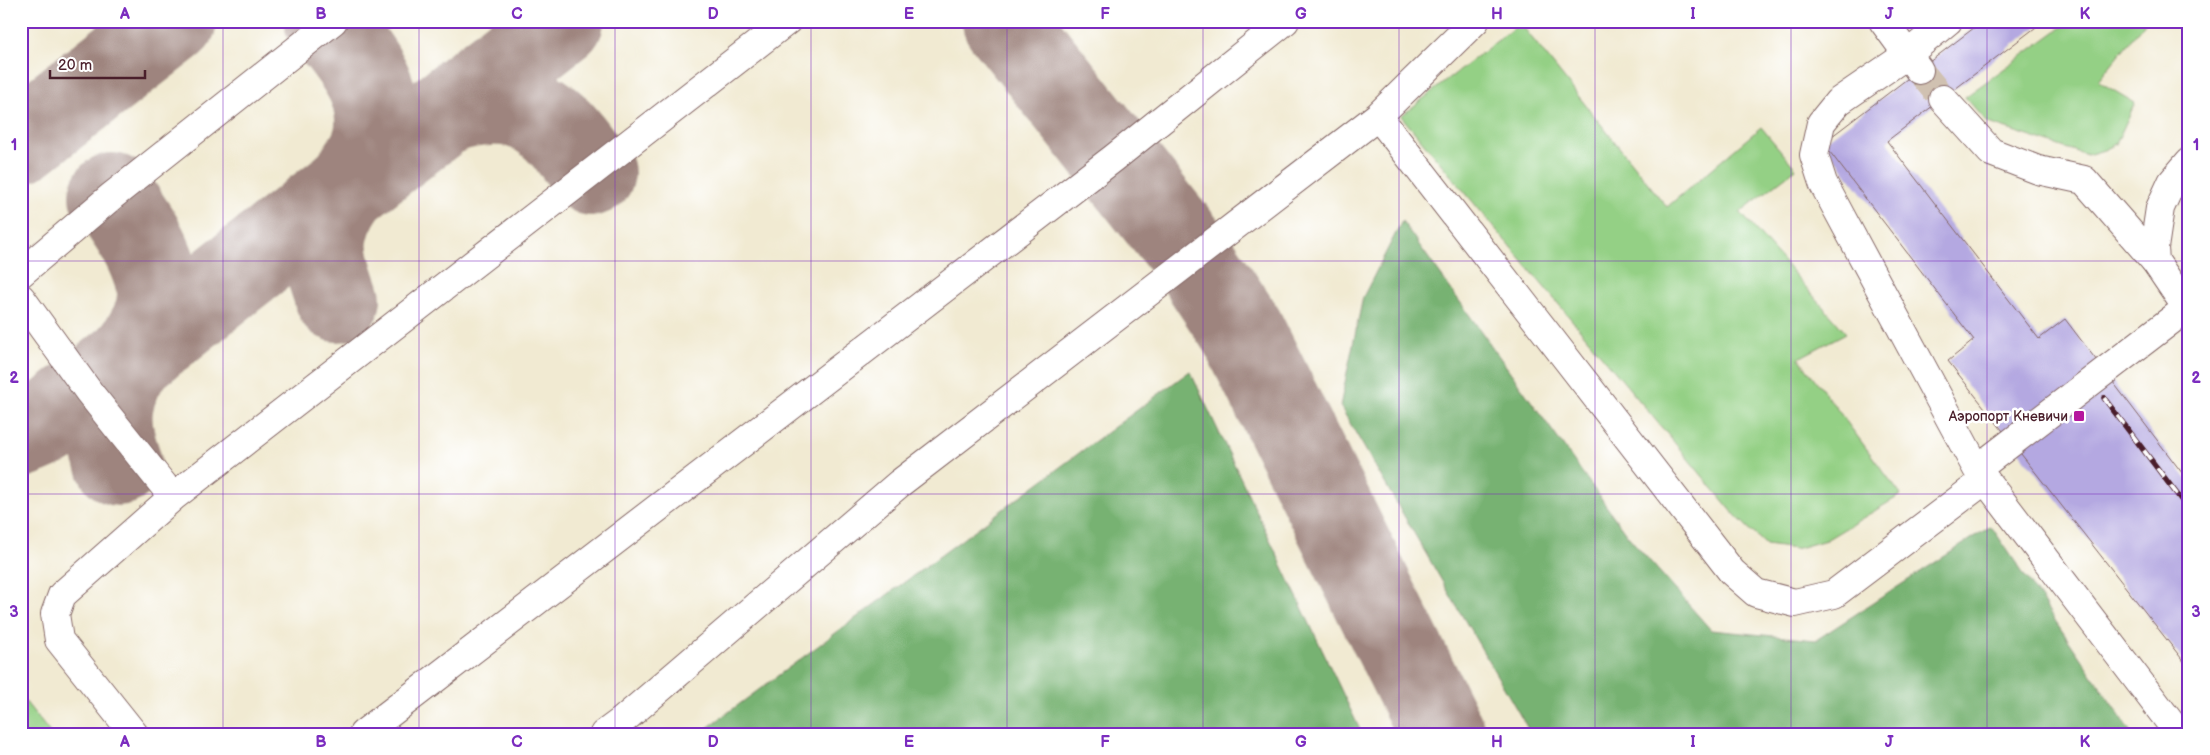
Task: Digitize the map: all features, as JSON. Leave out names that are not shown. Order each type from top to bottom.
[{"type":"main road","points":[[21,273],[112,196],[333,21]]},
{"type":"main road","points":[[134,734],[59,640],[55,614],[62,595],[173,497],[787,21]]},
{"type":"main road","points":[[362,734],[1114,158],[1286,21]]},
{"type":"main road","points":[[604,734],[623,720],[900,483],[1378,116],[1475,21]]},
{"type":"main road","points":[[1883,21],[1914,62]]},
{"type":"main road","points":[[1948,21],[1914,62],[1838,102],[1821,123],[1814,155],[1823,183],[1981,474],[2179,734]]},
{"type":"main road","points":[[1378,116],[1732,572],[1756,593],[1794,603],[1834,594],[1981,474],[2188,310],[2155,261],[2084,180],[2038,170],[1991,152],[1942,99]]},
{"type":"main road","points":[[2155,261],[2155,235],[2160,208],[2172,182],[2189,162]]},
{"type":"main road","points":[[21,298],[89,392],[173,497]]},
{"type":"green space","points":[[2070,21],[2146,21],[2098,81],[2135,103],[2116,144],[2087,155],[1988,123],[1965,97]]},
{"type":"green space","points":[[1520,23],[1667,207],[1761,127],[1796,169],[1740,212],[1846,333],[1799,358],[1901,495],[1826,540],[1795,549],[1766,545],[1735,515],[1401,116]]},
{"type":"green space","points":[[2189,216],[2189,275],[2184,253],[2183,237]]},
{"type":"green space","points":[[1402,221],[1627,535],[1711,630],[1816,640],[1991,526],[2132,734],[1531,734],[1340,406],[1363,297]]},
{"type":"green space","points":[[1190,371],[1362,734],[699,734]]},
{"type":"green space","points":[[21,696],[51,734],[21,734]]},
{"type":"building","points":[[1983,21],[2044,21],[1887,141],[2039,339],[2065,319],[2189,482],[2189,668],[1948,361],[1974,340],[1823,143]]},
{"type":"taxiway","points":[[21,140],[174,21]]},
{"type":"taxiway","points":[[21,435],[53,421],[232,277],[561,21]]},
{"type":"taxiway","points":[[1005,21],[1193,257],[1242,331],[1442,734]]},
{"type":"taxiway","points":[[328,25],[363,71],[371,88],[378,113],[377,134],[372,151],[341,196],[332,213],[326,233],[326,258],[338,299]]},
{"type":"taxiway","points":[[446,111],[476,104],[491,103],[506,103],[534,111],[559,131],[592,173]]},
{"type":"taxiway","points":[[112,196],[147,251],[160,286],[159,307],[154,322],[127,364],[114,391],[110,417],[114,447],[119,463]]},
{"type":"tunnel","points":[[1919,70],[1943,99]]},
{"type":"railway","points":[[2104,398],[2189,510]]},
{"type":"place","name":"Аэропорт Кневичи","points":[[2079,416]]}]
